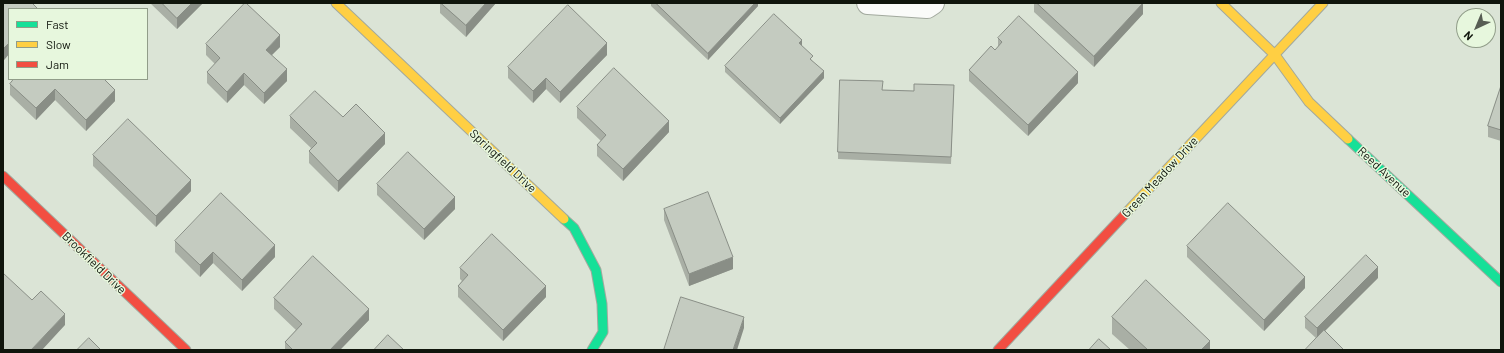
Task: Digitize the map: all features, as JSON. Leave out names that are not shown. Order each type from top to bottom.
[{"type":"street","name":"Springfield Drive","points":[[336,3],[574,228],[596,270],[602,304],[603,332],[592,350]]},
{"type":"street","points":[[868,3],[927,7],[933,3]]},
{"type":"street","name":"Reed Avenue","points":[[1221,3],[1275,55],[1308,102],[1501,282]]},
{"type":"street","name":"Green Meadow Drive","points":[[998,350],[1323,3]]},
{"type":"street","name":"Brookfield Drive","points":[[3,176],[186,350]]},
{"type":"building","points":[[3,3],[32,3],[37,8],[8,8],[8,44],[3,48]]},
{"type":"building","points":[[162,3],[192,3],[177,18]]},
{"type":"building","points":[[245,3],[280,35],[266,50],[287,69],[264,93],[244,73],[227,92],[207,72],[220,58],[206,44]]},
{"type":"building","points":[[441,3],[486,3],[466,25]]},
{"type":"building","points":[[656,3],[755,3],[708,53]]},
{"type":"building","points":[[1037,3],[1143,3],[1094,56]]},
{"type":"building","points":[[568,5],[607,43],[560,92],[546,78],[533,91],[508,67]]},
{"type":"building","points":[[774,14],[802,40],[799,43],[813,56],[810,59],[824,71],[780,118],[725,66]]},
{"type":"building","points":[[1019,16],[1078,72],[1028,125],[969,70],[991,46],[995,50],[1002,42],[998,38]]},
{"type":"building","points":[[614,68],[669,121],[623,169],[597,145],[606,135],[577,107]]},
{"type":"building","points":[[13,80],[105,80],[115,90],[86,120],[55,89],[36,108],[10,84]]},
{"type":"building","points":[[840,80],[883,81],[882,90],[914,91],[914,84],[954,85],[951,157],[838,152]]},
{"type":"building","points":[[1501,86],[1501,130],[1488,126]]},
{"type":"building","points":[[315,91],[343,117],[356,104],[385,133],[338,181],[309,151],[317,143],[290,116]]},
{"type":"building","points":[[128,119],[191,180],[156,216],[93,155]]},
{"type":"building","points":[[408,152],[455,197],[424,229],[377,184]]},
{"type":"building","points":[[708,192],[733,257],[689,274],[664,209]]},
{"type":"building","points":[[221,193],[275,245],[242,280],[213,252],[200,265],[175,241]]},
{"type":"building","points":[[1228,203],[1305,277],[1264,320],[1187,246]]},
{"type":"building","points":[[492,234],[546,286],[503,330],[458,286],[468,275],[460,268]]},
{"type":"building","points":[[1366,255],[1378,267],[1317,328],[1305,317]]},
{"type":"building","points":[[313,256],[369,309],[330,350],[293,350],[285,342],[302,324],[274,298]]},
{"type":"building","points":[[3,273],[32,300],[41,291],[65,314],[31,350],[3,350]]},
{"type":"building","points":[[1146,280],[1210,341],[1201,350],[1148,350],[1112,317]]},
{"type":"building","points":[[681,297],[744,317],[733,350],[664,350]]},
{"type":"building","points":[[1324,330],[1344,350],[1305,350]]},
{"type":"building","points":[[388,335],[404,350],[374,350]]},
{"type":"building","points":[[89,338],[101,350],[77,350]]},
{"type":"building","points":[[1099,339],[1111,350],[1089,350]]},
{"type":"traffic: fast","points":[[1348,139],[1501,282]]},
{"type":"traffic: fast","points":[[564,219],[574,228],[596,270],[602,304],[603,332],[592,350]]},
{"type":"traffic: slow","points":[[336,3],[564,219]]},
{"type":"traffic: slow","points":[[1221,3],[1275,55],[1309,102],[1348,139]]},
{"type":"traffic: slow","points":[[1127,212],[1323,3]]},
{"type":"traffic: jam","points":[[3,176],[186,350]]},
{"type":"traffic: jam","points":[[998,350],[1127,212]]}]
